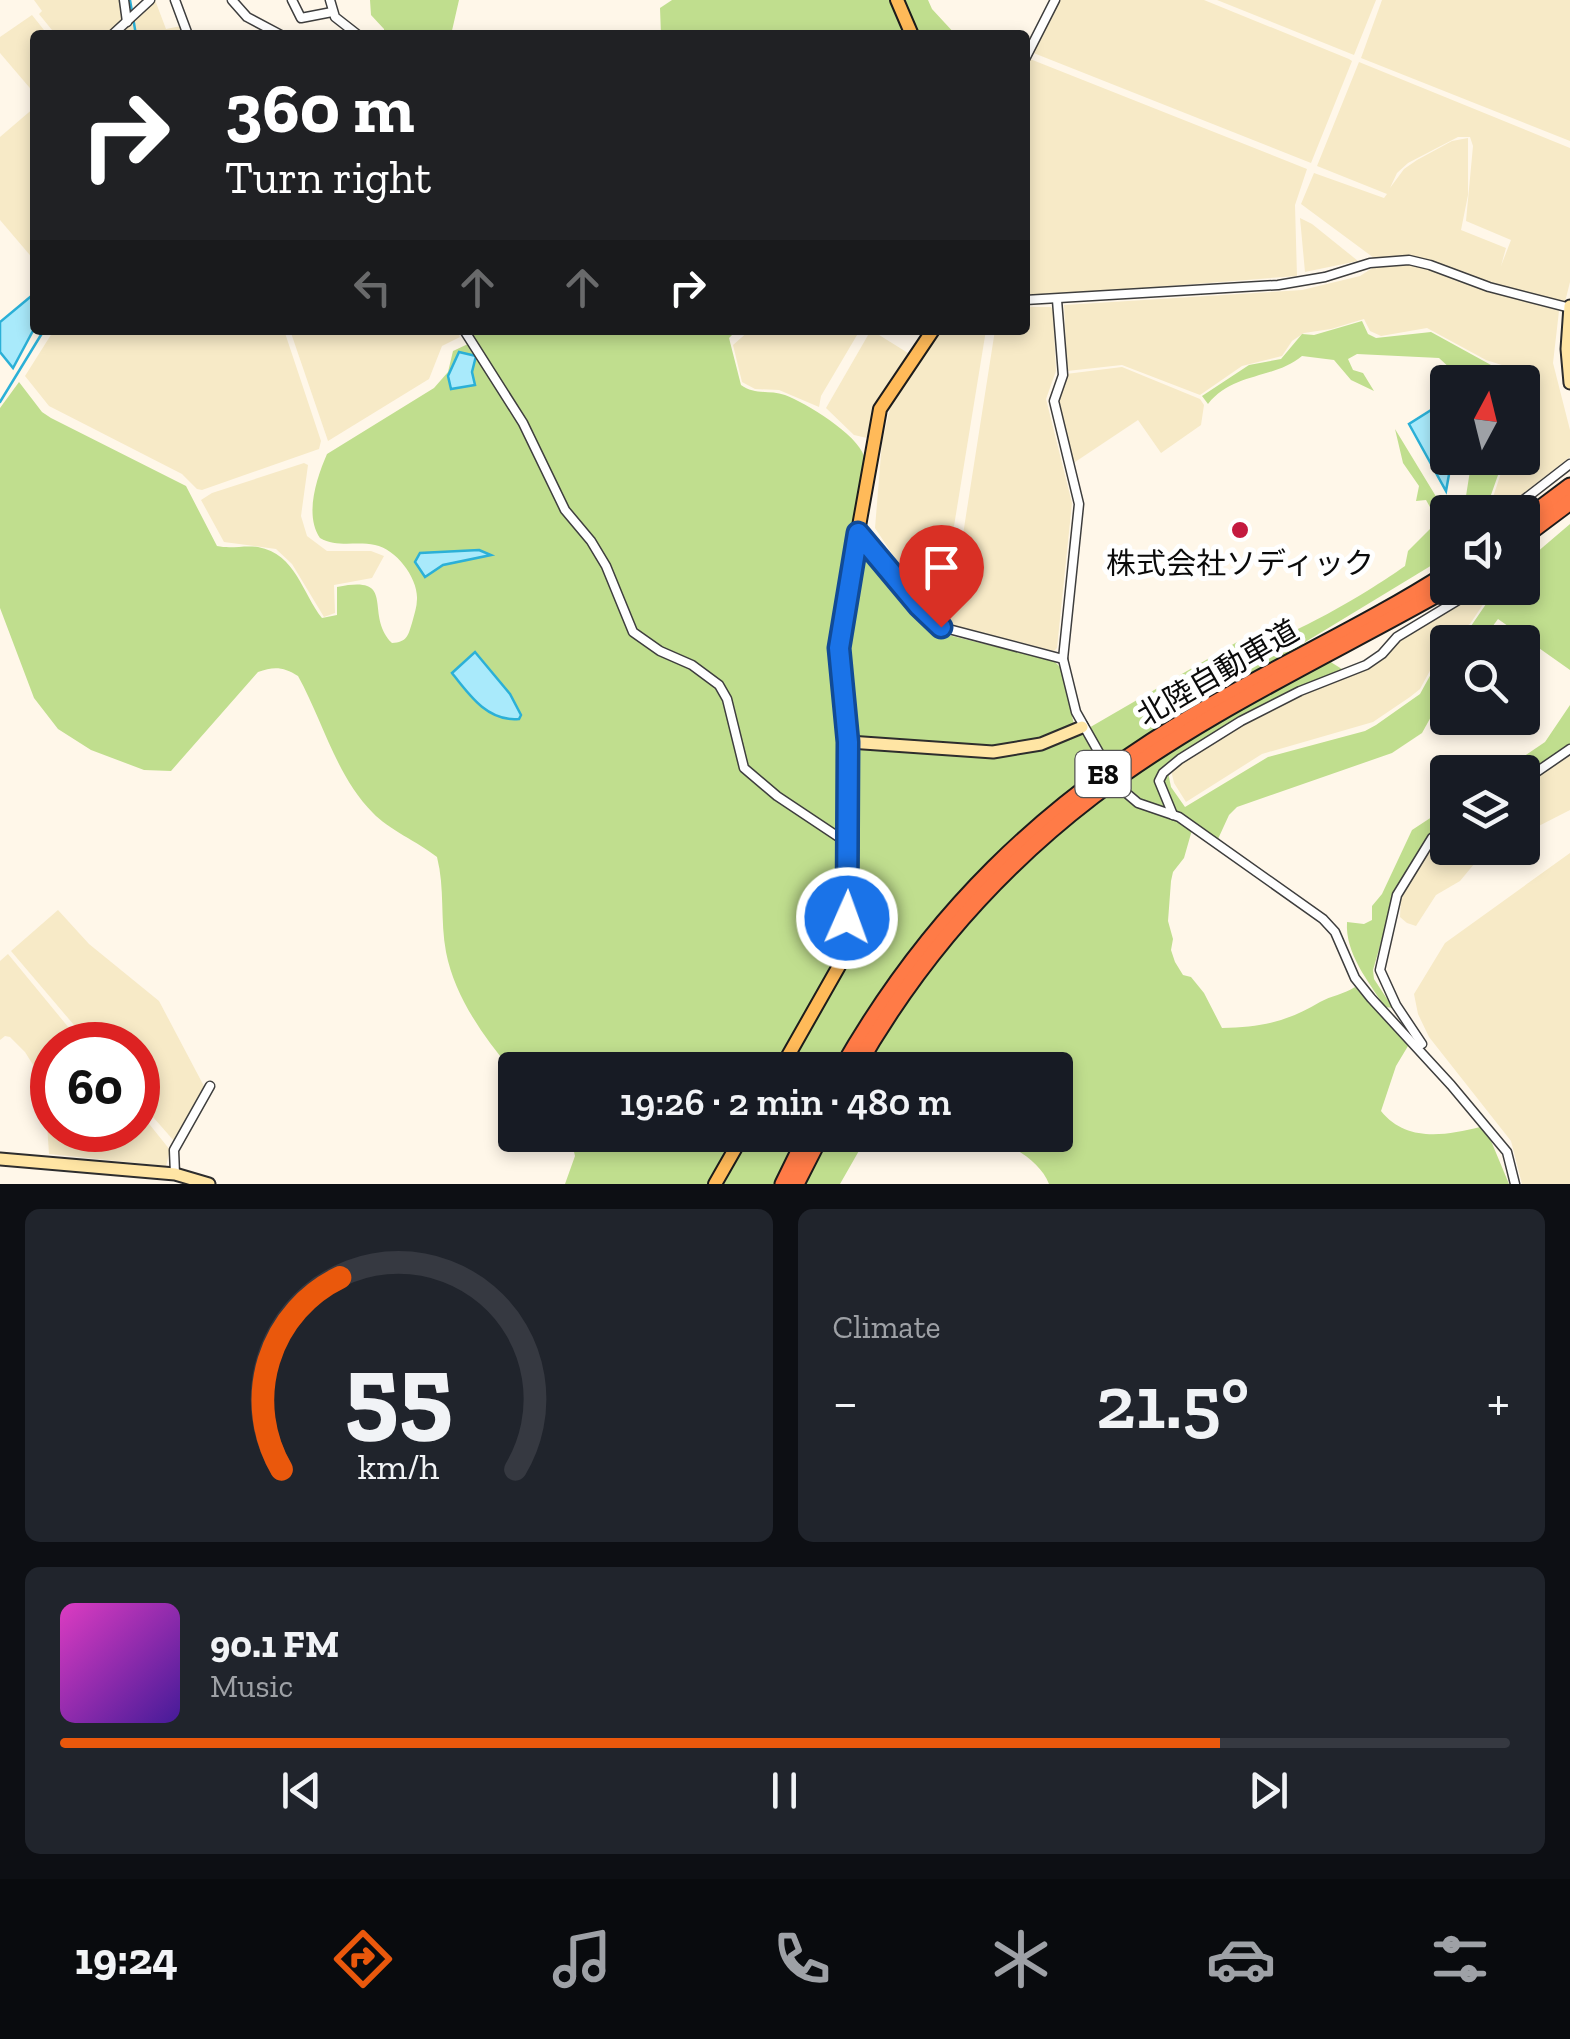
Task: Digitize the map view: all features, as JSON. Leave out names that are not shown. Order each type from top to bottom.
[{"type":"highway","points":[[1540,508],[1570,486]]},
{"type":"highway","points":[[1540,528],[1570,502]]},
{"type":"highway","name":"北陸自動車道","points":[[852,1052],[883,1000],[933,933],[991,868],[1054,812],[1159,736],[1430,583]]},
{"type":"highway","name":"北陸自動車道","points":[[866,1052],[893,1006],[944,938],[1001,876],[1064,820],[1130,770],[1203,724],[1430,598]]},
{"type":"highway","points":[[782,1184],[798,1152]]},
{"type":"highway","points":[[796,1184],[812,1152]]},
{"type":"main road","points":[[897,0],[910,30]]},
{"type":"main road","points":[[790,1052],[838,966],[847,918],[848,742],[839,648],[880,409],[931,335]]},
{"type":"main road","points":[[715,1184],[733,1152]]},
{"type":"street","points":[[124,0],[126,22]]},
{"type":"street","points":[[117,30],[150,0]]},
{"type":"street","points":[[175,0],[186,30]]},
{"type":"street","points":[[232,0],[247,17],[267,30]]},
{"type":"street","points":[[292,0],[301,18],[332,12]]},
{"type":"street","points":[[330,0],[332,12],[352,30]]},
{"type":"street","points":[[1030,49],[1055,0]]},
{"type":"street","points":[[1030,300],[1278,285],[1370,263],[1410,260],[1489,288],[1570,308],[1569,378]]},
{"type":"street","points":[[1057,300],[1063,375],[1054,401],[1079,504],[1062,659],[1082,727],[1126,792],[1138,803],[1173,815],[1237,855],[1323,919],[1335,932],[1355,978],[1507,1152],[1515,1184]]},
{"type":"street","points":[[467,335],[523,423],[565,510],[606,566],[633,632],[660,651],[692,664],[718,685],[727,699],[744,768],[776,796],[849,844]]},
{"type":"street","points":[[1530,495],[1570,464]]},
{"type":"street","points":[[858,533],[941,627],[1062,659]]},
{"type":"street","points":[[1173,815],[1160,781],[1173,765],[1300,690],[1366,665],[1397,637],[1450,605]]},
{"type":"street","points":[[848,742],[994,752],[1041,744],[1082,727]]},
{"type":"street","points":[[1540,770],[1570,749]]},
{"type":"street","points":[[1422,1044],[1396,1006],[1380,970],[1397,895],[1430,841]]},
{"type":"street","points":[[175,1174],[174,1150],[210,1086]]},
{"type":"street","points":[[0,1159],[175,1174],[209,1184]]},
{"type":"shaded area","points":[[34,0],[121,0],[123,22],[114,30],[52,30],[39,14],[42,11]]},
{"type":"shaded area","points":[[155,0],[166,29],[181,26],[182,30],[122,30]]},
{"type":"shaded area","points":[[1058,0],[1204,0],[1349,59],[1352,61],[1311,163],[1031,52]]},
{"type":"shaded area","points":[[1217,0],[1376,0],[1354,55]]},
{"type":"shaded area","points":[[1382,0],[1570,0],[1570,141],[1361,58]]},
{"type":"shaded area","points":[[32,15],[44,30],[30,30],[30,88],[0,53],[0,37]]},
{"type":"shaded area","points":[[1030,59],[1307,169],[1295,205],[1297,276],[1030,295]]},
{"type":"shaded area","points":[[1359,62],[1570,148],[1570,282],[1565,302],[1472,278],[1426,259],[1374,258],[1301,204],[1314,173],[1384,198],[1387,194],[1317,166]],"holes":[[[1458,137],[1470,137],[1473,146],[1466,221],[1511,240],[1501,266],[1506,248],[1461,230],[1468,195],[1468,138],[1452,141],[1417,160],[1404,169],[1390,188],[1397,173],[1408,163]]]},
{"type":"shaded area","points":[[30,111],[30,255],[0,220],[0,137]]},
{"type":"shaded area","points":[[1300,218],[1312,224],[1358,261],[1305,272]]},
{"type":"shaded area","points":[[1413,263],[1457,281],[1559,311],[1553,363],[1570,430],[1570,457],[1522,495],[1494,495],[1500,475],[1540,475],[1540,365],[1502,365],[1486,360],[1427,328],[1381,336],[1370,331],[1364,319],[1304,333],[1292,341],[1282,356],[1242,366],[1200,395],[1122,365],[1067,371],[1064,305],[1302,290],[1360,276],[1377,265]]},
{"type":"shaded area","points":[[1030,307],[1051,307],[1056,371],[1046,399],[1072,503],[1057,648],[1054,651],[949,624],[994,335],[1030,335]]},
{"type":"shaded area","points":[[51,335],[286,335],[321,441],[319,449],[197,489],[182,474],[49,406],[25,376]]},
{"type":"shaded area","points":[[292,335],[459,335],[442,346],[429,379],[328,441]]},
{"type":"shaded area","points":[[744,335],[857,335],[821,396],[819,407],[779,390],[755,389],[742,382],[733,345]]},
{"type":"shaded area","points":[[868,335],[879,335],[908,353],[877,399],[867,438],[854,435],[826,408]]},
{"type":"shaded area","points":[[939,335],[985,335],[939,618],[875,528],[882,442],[891,404]]},
{"type":"shaded area","points":[[1122,367],[1200,399],[1204,405],[1201,425],[1161,453],[1138,420],[1072,464],[1058,403],[1066,374]]},
{"type":"shaded area","points":[[304,463],[308,465],[301,516],[307,536],[327,551],[371,551],[384,556],[372,578],[334,585],[335,613],[324,617],[292,564],[276,549],[224,542],[201,500]]},
{"type":"shaded area","points":[[1457,605],[1483,605],[1468,625],[1430,625],[1430,671],[1420,689],[1373,722],[1262,754],[1186,802],[1171,770],[1242,724],[1300,694],[1367,669],[1386,657],[1400,640]]},
{"type":"shaded area","points":[[1570,756],[1570,810],[1540,825],[1540,775]]},
{"type":"shaded area","points":[[1430,847],[1430,865],[1473,865],[1460,881],[1436,895],[1416,926],[1400,917],[1401,896]]},
{"type":"shaded area","points":[[1570,853],[1570,1184],[1522,1184],[1511,1141],[1429,1037],[1414,994],[1445,943]]},
{"type":"shaded area","points":[[58,910],[89,944],[159,1001],[206,1090],[175,1142],[160,1125],[160,1022],[71,1022],[11,951]]},
{"type":"shaded area","points":[[8,954],[64,1022],[30,1022],[30,1060],[10,1037],[0,1040],[0,961]]},
{"type":"shaded area","points":[[160,1138],[170,1150],[166,1166],[49,1154],[160,1152]]},
{"type":"green space","points":[[370,0],[459,0],[452,30],[384,30],[371,15]]},
{"type":"green space","points":[[672,0],[928,0],[951,30],[661,30],[660,8]]},
{"type":"green space","points":[[1362,321],[1368,334],[1376,338],[1431,332],[1491,365],[1447,365],[1439,358],[1357,354],[1348,359],[1353,370],[1363,373],[1374,391],[1351,380],[1334,360],[1302,356],[1279,369],[1229,386],[1208,404],[1202,396],[1249,365],[1281,359],[1302,334],[1314,335]]},
{"type":"green space","points":[[468,335],[732,335],[729,338],[741,385],[785,395],[805,405],[830,420],[859,447],[865,473],[854,533],[910,603],[940,633],[1054,661],[1060,667],[1077,728],[1087,729],[1237,642],[1260,642],[1313,622],[1405,566],[1408,551],[1430,529],[1430,566],[1302,644],[1345,671],[1315,680],[1167,767],[1171,787],[1185,807],[1268,757],[1365,731],[1420,694],[1430,676],[1430,719],[1422,733],[1392,753],[1237,807],[1218,839],[1194,823],[1184,858],[1171,881],[1171,950],[1183,975],[1191,977],[1204,993],[1222,1028],[1285,1019],[1355,987],[1408,1046],[1396,1066],[1381,1111],[1402,1128],[1426,1134],[1480,1127],[1489,1136],[1509,1184],[1049,1184],[1045,1175],[1020,1152],[1073,1152],[1073,1052],[498,1053],[473,1017],[450,969],[437,857],[387,825],[360,798],[298,676],[279,668],[258,672],[171,771],[144,770],[91,750],[58,729],[34,698],[0,608],[0,408],[19,382],[51,418],[186,486],[217,546],[258,547],[281,558],[297,576],[322,618],[337,615],[337,587],[368,586],[374,591],[384,632],[392,643],[404,640],[409,631],[417,602],[414,582],[398,558],[383,548],[320,538],[313,518],[316,485],[327,454],[434,388],[448,372],[453,351],[468,344]]},
{"type":"green space","points":[[1395,429],[1435,495],[1430,495],[1430,507],[1426,500],[1416,501],[1419,486],[1403,463]]},
{"type":"green space","points":[[1469,475],[1498,475],[1491,495],[1466,495]]},
{"type":"green space","points":[[1570,524],[1570,670],[1540,649],[1540,625],[1506,625],[1498,619],[1494,625],[1472,625],[1485,605],[1540,605],[1540,550]]},
{"type":"green space","points":[[1570,705],[1570,744],[1540,766],[1540,755],[1526,755],[1545,742]]},
{"type":"green space","points":[[1430,818],[1430,838],[1416,854],[1398,889],[1373,970],[1374,979],[1393,1008],[1385,1007],[1354,956],[1347,922],[1364,924],[1372,920],[1372,906],[1382,894],[1412,830]]},
{"type":"green space","points":[[574,1152],[858,1152],[840,1184],[565,1184]]},
{"type":"water","points":[[30,297],[31,335],[13,368],[0,352],[0,322]]},
{"type":"water","points":[[459,352],[476,356],[472,372],[475,385],[451,389],[448,376]]},
{"type":"water","points":[[1430,411],[1430,462],[1409,424]]},
{"type":"water","points":[[1437,475],[1449,475],[1446,491]]},
{"type":"water","points":[[479,550],[491,555],[443,565],[425,577],[415,562],[420,553]]},
{"type":"water","points":[[475,652],[510,694],[521,715],[519,719],[489,712],[452,673]]},
{"type":"waterway","points":[[130,0],[135,30]]},
{"type":"waterway","points":[[0,402],[41,335]]},
{"type":"place","name":"株式会社ソディック","points":[[1240,530]]},
{"type":"route","points":[[847,918],[848,742],[839,648],[858,533],[941,627]]}]
